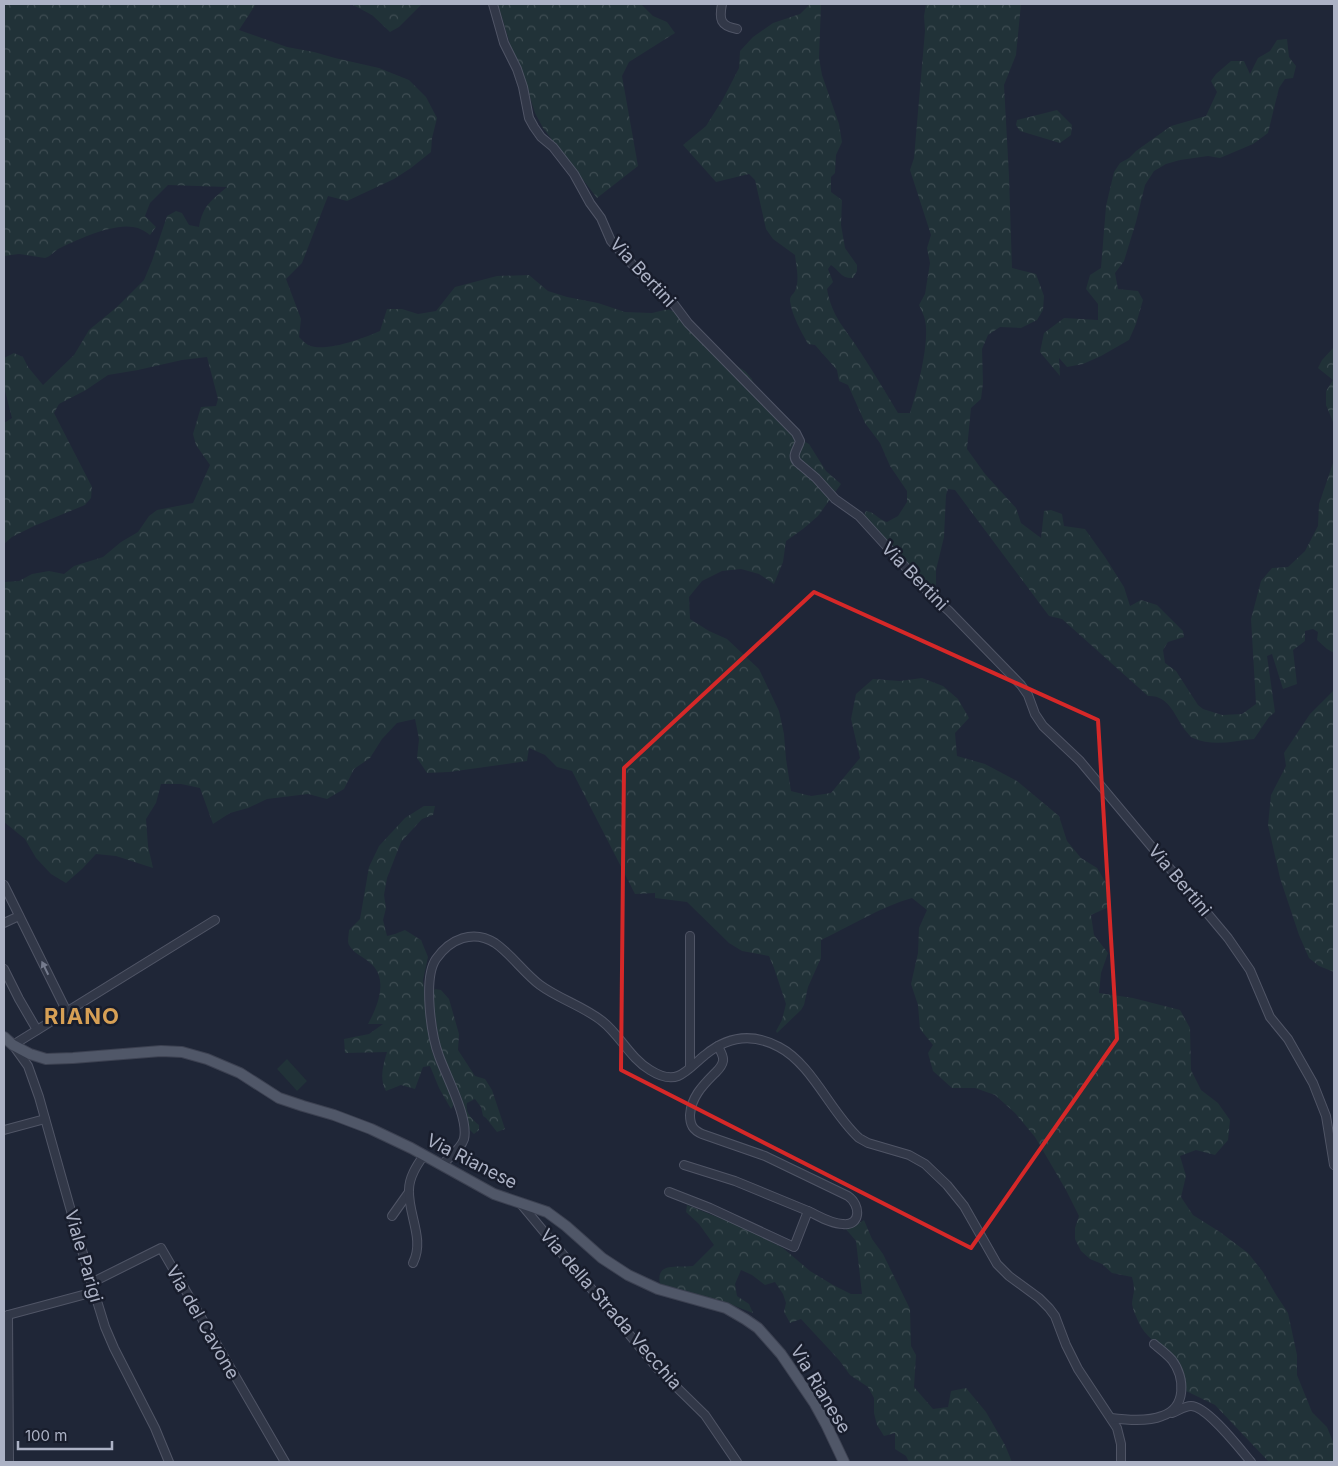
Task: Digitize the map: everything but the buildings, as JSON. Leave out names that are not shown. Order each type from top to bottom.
[{"type":"main road","name":"Via Rianese","points":[[4,1037],[13,1045],[34,1056],[49,1059],[151,1051],[168,1051],[192,1055],[233,1069],[279,1098],[358,1124],[395,1139],[492,1193],[554,1216],[602,1258],[636,1279],[670,1293],[723,1307],[754,1325],[776,1347],[811,1398],[844,1462]]},
{"type":"street","name":"Via Bertini","points":[[492,4],[502,37],[523,87],[529,118],[541,137],[553,147],[574,174],[590,203],[601,218],[611,241],[652,286],[673,303],[688,323],[796,433],[800,441],[794,454],[795,460],[816,478],[835,499],[858,516],[930,594],[1021,685],[1043,726],[1084,765],[1228,938],[1253,975],[1267,1012],[1288,1039],[1315,1089],[1327,1120],[1334,1165]]},
{"type":"street","points":[[722,4],[720,14],[722,21],[726,25],[737,29]]},
{"type":"street","points":[[4,884],[67,1012]]},
{"type":"street","points":[[4,923],[19,916]]},
{"type":"street","points":[[13,1045],[214,920]]},
{"type":"street","points":[[690,936],[690,1067]]},
{"type":"street","points":[[442,1165],[461,1144],[464,1138],[464,1127],[460,1108],[436,1047],[429,986],[432,968],[436,959],[450,944],[461,938],[479,937],[496,944],[528,975],[545,988],[601,1020],[611,1028],[641,1064],[665,1077],[680,1075],[718,1046],[733,1040],[748,1037],[760,1039],[779,1047],[800,1064],[859,1138],[865,1142],[913,1157],[928,1167],[947,1185],[964,1206],[997,1264],[1051,1310],[1078,1369],[1112,1418],[1118,1431],[1121,1440],[1121,1462]]},
{"type":"street","points":[[4,969],[37,1030]]},
{"type":"street","name":"Viale Parigi","points":[[13,1045],[28,1066],[107,1333],[155,1428],[169,1462]]},
{"type":"street","points":[[684,1165],[735,1181],[835,1223],[850,1223],[854,1220],[858,1210],[855,1202],[848,1196],[774,1160],[700,1132],[693,1127],[690,1113],[694,1098],[723,1063],[723,1056],[718,1046]]},
{"type":"street","points":[[4,1130],[45,1119]]},
{"type":"street","points":[[413,1263],[418,1244],[409,1192],[413,1174],[424,1155]]},
{"type":"street","points":[[392,1216],[409,1192]]},
{"type":"street","points":[[669,1192],[726,1215],[794,1247],[808,1211]]},
{"type":"street","name":"Via della Strada Vecchia","points":[[520,1203],[658,1369],[705,1414],[737,1462]]},
{"type":"street","name":"Via del Cavone","points":[[91,1283],[161,1248],[284,1462]]},
{"type":"street","points":[[9,1462],[6,1318],[94,1292]]},
{"type":"street","points":[[1154,1344],[1172,1361],[1179,1373],[1181,1383],[1181,1396],[1178,1403],[1163,1416]]},
{"type":"street","points":[[1112,1418],[1149,1419],[1163,1416],[1188,1406],[1198,1408],[1224,1430],[1251,1462]]},
{"type":"highlighted area","points":[[814,592],[1098,720],[1117,1039],[971,1248],[621,1070],[624,768]]},
{"type":"green space","points":[[4,4],[256,4],[239,30],[287,47],[379,68],[409,80],[426,97],[437,118],[431,152],[394,179],[347,201],[328,196],[302,263],[286,279],[301,319],[299,337],[308,345],[315,347],[334,346],[355,341],[380,331],[387,309],[402,309],[418,314],[436,311],[455,287],[497,276],[529,275],[548,291],[598,303],[625,312],[652,313],[668,309],[687,318],[698,327],[711,350],[745,371],[752,379],[755,394],[798,438],[809,444],[826,471],[841,484],[818,516],[786,541],[783,562],[774,584],[759,574],[741,569],[722,571],[702,581],[689,597],[690,619],[709,631],[727,639],[759,669],[779,711],[784,734],[791,791],[811,796],[831,793],[860,758],[851,719],[856,694],[873,679],[900,681],[922,678],[943,686],[958,699],[969,718],[955,733],[957,756],[985,764],[1017,781],[1059,816],[1067,841],[1081,858],[1097,868],[1108,886],[1111,906],[1091,915],[1094,935],[1108,953],[1101,973],[1099,993],[1133,998],[1180,1010],[1190,1028],[1191,1070],[1201,1090],[1218,1103],[1230,1120],[1228,1140],[1215,1155],[1196,1150],[1180,1156],[1186,1176],[1181,1197],[1193,1215],[1248,1253],[1263,1272],[1288,1313],[1297,1355],[1297,1375],[1312,1412],[1327,1427],[1334,1444],[1334,1462],[1269,1462],[1215,1405],[1186,1391],[1185,1378],[1175,1359],[1145,1332],[1138,1321],[1132,1304],[1134,1284],[1132,1277],[1112,1273],[1102,1264],[1090,1259],[1081,1251],[1075,1239],[1075,1228],[1079,1216],[1035,1137],[1015,1113],[995,1095],[975,1088],[952,1088],[933,1071],[928,1053],[933,1045],[920,1029],[918,1005],[911,984],[918,953],[919,928],[927,910],[912,898],[877,912],[821,940],[821,958],[808,987],[804,1005],[777,1033],[776,1031],[782,1020],[786,1004],[769,956],[742,951],[729,943],[687,902],[655,898],[655,893],[635,894],[572,771],[557,767],[545,755],[529,748],[527,761],[449,772],[427,773],[417,758],[419,739],[415,719],[397,723],[382,739],[370,758],[354,769],[344,789],[327,799],[308,794],[267,799],[248,808],[230,813],[213,824],[200,788],[181,784],[161,784],[156,803],[146,819],[148,846],[153,868],[116,856],[96,854],[66,883],[51,874],[36,858],[25,839],[4,822],[4,582],[19,581],[32,574],[49,571],[64,574],[74,566],[103,557],[121,542],[138,532],[149,516],[157,510],[193,503],[210,465],[196,445],[193,434],[201,407],[216,406],[218,399],[207,357],[182,360],[108,375],[86,390],[59,404],[54,413],[92,487],[91,498],[85,505],[34,526],[12,537],[4,544],[4,423],[12,418],[4,387],[4,358],[14,353],[23,357],[28,367],[43,385],[74,355],[89,330],[117,307],[144,280],[167,216],[176,211],[182,213],[189,225],[199,227],[205,208],[227,187],[168,185],[150,203],[145,216],[156,227],[150,235],[136,227],[115,227],[74,241],[45,258],[19,254],[4,256]]},
{"type":"green space","points":[[351,4],[422,4],[399,27],[390,32],[372,15]]},
{"type":"green space","points":[[498,4],[641,4],[653,16],[667,22],[675,33],[629,62],[622,76],[638,166],[597,198],[543,128],[535,113],[520,66],[513,54]]},
{"type":"green space","points":[[810,4],[821,4],[819,58],[822,75],[839,124],[842,142],[836,155],[835,173],[831,177],[831,192],[842,200],[841,225],[845,248],[857,265],[857,271],[853,278],[849,278],[843,276],[831,265],[828,269],[833,282],[827,289],[829,299],[840,323],[866,360],[898,413],[910,413],[919,380],[926,341],[925,318],[919,305],[925,294],[930,263],[927,248],[931,235],[910,170],[914,158],[926,4],[1021,4],[1016,55],[1004,85],[1012,268],[1036,274],[1044,296],[1043,310],[1037,320],[1021,328],[1000,327],[988,335],[982,349],[983,383],[981,399],[971,408],[967,449],[985,474],[1016,508],[1021,523],[1041,538],[1044,511],[1051,510],[1062,514],[1064,526],[1085,529],[1124,587],[1130,606],[1141,600],[1157,605],[1183,631],[1184,637],[1168,642],[1163,650],[1165,663],[1176,671],[1198,705],[1203,709],[1222,715],[1242,714],[1256,704],[1251,619],[1261,581],[1272,568],[1288,567],[1305,551],[1318,526],[1319,504],[1333,463],[1333,422],[1326,405],[1326,391],[1333,380],[1318,368],[1322,360],[1334,347],[1334,653],[1317,640],[1318,632],[1313,629],[1305,631],[1305,641],[1293,650],[1297,684],[1283,689],[1272,654],[1267,656],[1275,712],[1269,717],[1254,739],[1216,743],[1200,741],[1191,737],[1166,702],[1148,696],[1062,619],[1049,616],[955,490],[948,489],[946,495],[944,537],[936,570],[935,590],[930,593],[864,515],[866,511],[887,522],[898,516],[907,502],[907,491],[890,466],[880,443],[865,423],[848,385],[839,381],[837,370],[815,345],[808,344],[797,323],[790,301],[797,283],[795,255],[773,239],[766,229],[755,180],[749,174],[716,182],[683,145],[706,126],[723,99],[739,68],[740,51],[753,37],[773,23],[800,14]]},
{"type":"green space","points":[[1287,39],[1289,57],[1296,66],[1293,78],[1285,79],[1279,88],[1268,133],[1253,144],[1220,158],[1208,156],[1166,164],[1154,171],[1145,185],[1124,261],[1115,273],[1118,289],[1138,291],[1143,300],[1129,340],[1083,364],[1067,367],[1059,358],[1060,376],[1040,352],[1044,333],[1064,318],[1098,320],[1098,304],[1086,289],[1090,275],[1101,268],[1106,206],[1114,172],[1120,163],[1171,126],[1206,116],[1217,92],[1211,81],[1231,61],[1244,61],[1250,74],[1258,58],[1270,51],[1277,40]]},
{"type":"green space","points":[[1057,110],[1072,125],[1071,135],[1060,143],[1020,131],[1016,125],[1017,120]]},
{"type":"green space","points":[[1334,690],[1334,972],[1319,966],[1309,958],[1299,935],[1280,878],[1268,825],[1271,795],[1286,766],[1284,753],[1310,714]]},
{"type":"green space","points":[[424,806],[435,806],[433,815],[422,819],[401,842],[387,878],[384,895],[386,908],[383,920],[387,936],[405,930],[421,940],[428,957],[423,980],[432,1051],[454,1104],[451,1109],[439,1088],[430,1066],[423,1067],[415,1089],[401,1085],[386,1091],[382,1077],[387,1052],[345,1053],[344,1039],[369,1034],[383,1024],[368,1024],[378,1001],[380,992],[379,976],[376,969],[353,950],[348,942],[349,930],[360,919],[369,867],[379,846],[405,818]]},
{"type":"green space","points":[[435,989],[441,990],[449,999],[459,1034],[458,1050],[475,1076],[485,1079],[492,1090],[505,1129],[497,1132],[483,1116],[481,1107],[475,1099],[467,1103],[467,1110],[479,1125],[479,1130],[474,1134],[468,1128],[440,1049],[432,993]]},
{"type":"green space","points":[[287,1059],[307,1081],[297,1091],[277,1069]]},
{"type":"green space","points":[[687,1205],[745,1228],[783,1248],[810,1271],[851,1294],[862,1294],[856,1241],[845,1228],[853,1227],[864,1220],[872,1239],[883,1254],[910,1309],[911,1346],[916,1355],[914,1387],[933,1409],[948,1407],[951,1391],[966,1388],[986,1412],[1005,1445],[1012,1462],[909,1462],[906,1456],[895,1449],[895,1433],[884,1436],[877,1425],[874,1413],[874,1398],[868,1387],[850,1375],[839,1360],[801,1319],[790,1323],[784,1312],[786,1303],[783,1294],[775,1282],[765,1285],[752,1275],[741,1270],[735,1284],[737,1296],[749,1304],[753,1313],[724,1302],[660,1284],[659,1277],[665,1269],[669,1267],[693,1266],[714,1245],[699,1224],[686,1212]]},
{"type":"district","name":"RIANO","points":[[82,1016]]}]
